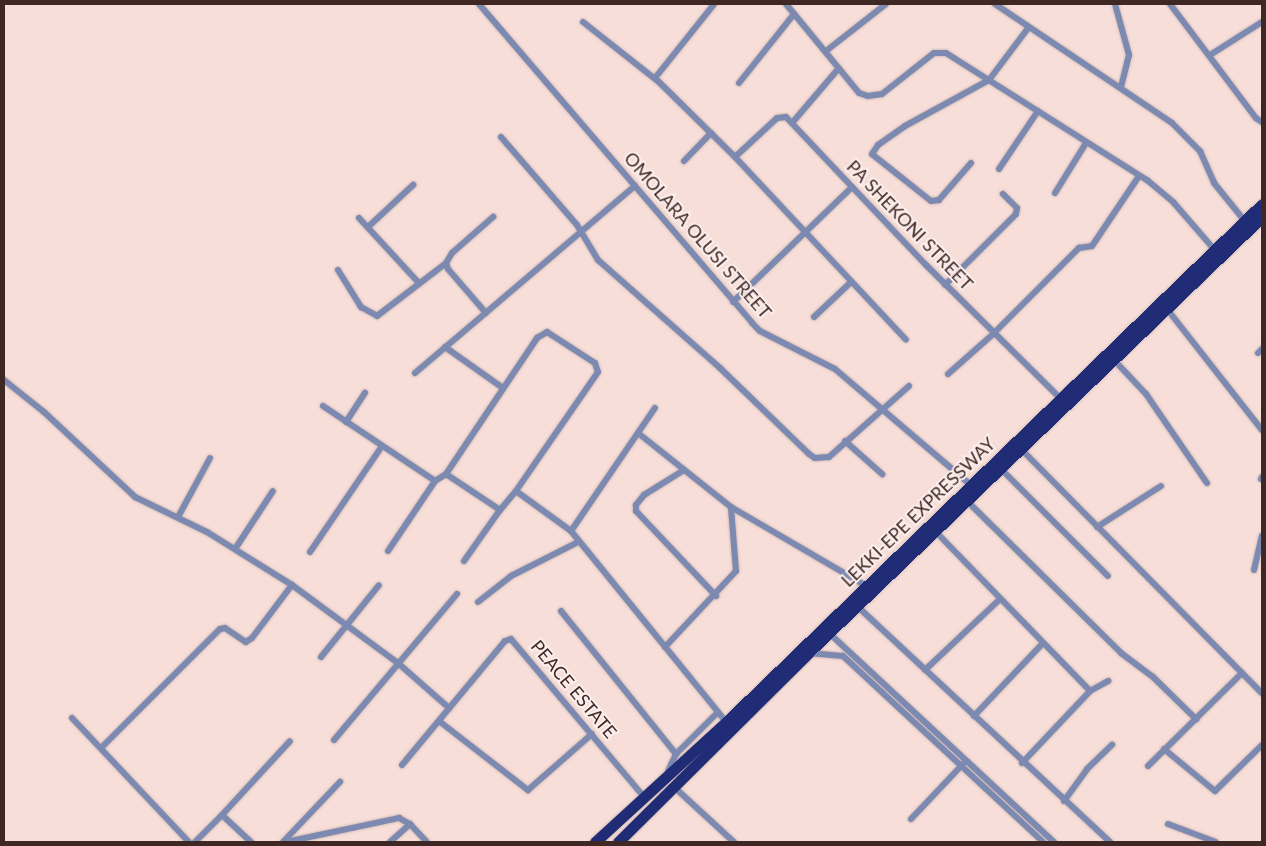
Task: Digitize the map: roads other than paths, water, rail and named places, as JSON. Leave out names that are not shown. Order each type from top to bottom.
[{"type":"highway","name":"LEKKI-EPE EXPRESSWAY","points":[[618,842],[670,781],[726,722],[972,486],[1213,248],[1262,204]]},
{"type":"highway","name":"LEKKI-EPE EXPRESSWAY","points":[[600,840],[644,797],[670,781],[808,653],[968,502],[1262,217]]},
{"type":"street","name":"OMOLARA OLUSI STREET","points":[[479,4],[733,302],[760,331],[826,362],[972,486]]},
{"type":"street","points":[[655,78],[714,4]]},
{"type":"street","points":[[786,4],[860,93],[868,96],[882,94],[939,52],[989,80],[1139,176],[1174,203],[1213,248]]},
{"type":"street","points":[[826,51],[886,4]]},
{"type":"street","points":[[995,4],[1101,77],[1121,86],[1172,123],[1200,151],[1214,183],[1244,220]]},
{"type":"street","points":[[1115,4],[1129,55],[1121,86]]},
{"type":"street","points":[[1170,4],[1262,121]]},
{"type":"street","points":[[739,83],[794,14]]},
{"type":"street","points":[[583,22],[655,78],[711,133],[906,340]]},
{"type":"street","points":[[1210,55],[1262,22]]},
{"type":"street","points":[[971,163],[939,200],[931,201],[872,154],[878,145],[905,126],[989,80],[1029,27]]},
{"type":"street","points":[[735,157],[777,118],[786,117],[792,123],[839,68]]},
{"type":"street","points":[[998,169],[1038,111]]},
{"type":"street","name":"PA SHEKONI STREET","points":[[792,123],[945,285],[1061,399]]},
{"type":"street","points":[[684,161],[711,133]]},
{"type":"street","points":[[501,137],[582,232],[598,260],[720,368],[809,454],[816,458],[828,457],[880,408],[909,386]]},
{"type":"street","points":[[1055,193],[1086,143]]},
{"type":"street","points":[[948,374],[993,334],[1079,248],[1092,246],[1139,176]]},
{"type":"street","points":[[368,227],[414,186]]},
{"type":"street","points":[[415,373],[635,186]]},
{"type":"street","points":[[733,302],[852,186]]},
{"type":"street","points":[[945,285],[1016,214],[1017,208],[1003,194]]},
{"type":"street","points":[[338,270],[361,307],[372,316],[385,312],[418,282],[446,263],[452,253],[493,217]]},
{"type":"street","points":[[359,218],[418,282]]},
{"type":"street","points":[[446,263],[448,269],[486,313]]},
{"type":"street","points":[[814,318],[851,282]]},
{"type":"street","points":[[1167,309],[1262,430]]},
{"type":"street","points":[[388,551],[435,481],[446,474],[537,338],[547,332],[598,368],[516,491],[500,510],[464,561]]},
{"type":"street","points":[[445,347],[503,388]]},
{"type":"street","points":[[1114,360],[1146,394],[1207,483]]},
{"type":"street","points":[[4,380],[44,412],[135,497],[178,517],[235,549],[292,585],[348,624],[399,664],[449,708]]},
{"type":"street","points":[[346,422],[365,394]]},
{"type":"street","points":[[323,406],[435,481]]},
{"type":"street","points":[[571,531],[655,408]]},
{"type":"street","points":[[638,433],[731,507],[866,586]]},
{"type":"street","points":[[845,441],[882,474]]},
{"type":"street","points":[[310,552],[382,446]]},
{"type":"street","points":[[1021,449],[1262,693]]},
{"type":"street","points":[[178,517],[210,458]]},
{"type":"street","points":[[1001,468],[1108,576]]},
{"type":"street","points":[[684,470],[644,496],[636,505],[636,511],[716,596]]},
{"type":"street","points":[[446,474],[500,510]]},
{"type":"street","points":[[1097,527],[1161,486]]},
{"type":"street","points":[[516,491],[571,531],[726,722]]},
{"type":"street","points":[[235,549],[273,492]]},
{"type":"street","points":[[968,502],[1121,653],[1152,676],[1196,719]]},
{"type":"street","points":[[665,648],[716,596],[736,571],[731,507]]},
{"type":"street","points":[[936,532],[999,600],[1090,691]]},
{"type":"street","points":[[1254,570],[1262,536]]},
{"type":"street","points":[[478,602],[512,576],[578,542]]},
{"type":"street","points":[[101,748],[220,629],[225,628],[246,642],[252,638],[292,585]]},
{"type":"street","points":[[321,657],[379,585]]},
{"type":"street","points":[[334,740],[457,594]]},
{"type":"street","points":[[925,670],[999,600]]},
{"type":"street","points":[[857,606],[1022,763],[1110,842]]},
{"type":"street","points":[[561,611],[676,754]]},
{"type":"street","points":[[829,633],[873,680]]},
{"type":"street","name":"PEACE ESTATE","points":[[402,766],[505,641],[511,639],[644,797]]},
{"type":"street","points":[[974,716],[1043,643]]},
{"type":"street","points":[[808,653],[843,656],[873,680],[964,764],[1054,842]]},
{"type":"street","points":[[1148,766],[1242,673]]},
{"type":"street","points":[[1022,763],[1090,691],[1108,681]]},
{"type":"street","points":[[718,712],[676,754],[670,781],[732,842]]},
{"type":"street","points":[[72,718],[189,842]]},
{"type":"street","points":[[439,721],[528,790],[592,734]]},
{"type":"street","points":[[195,842],[223,816],[290,741]]},
{"type":"street","points":[[1064,802],[1087,769],[1112,745]]},
{"type":"street","points":[[1164,749],[1215,791],[1262,745]]},
{"type":"street","points":[[911,819],[964,764]]},
{"type":"street","points":[[964,764],[1043,842]]},
{"type":"street","points":[[285,842],[340,782]]},
{"type":"street","points":[[223,816],[251,842]]},
{"type":"street","points":[[285,842],[399,818],[410,824],[427,842]]},
{"type":"street","points":[[390,842],[410,824]]},
{"type":"street","points":[[1168,824],[1216,842]]}]
